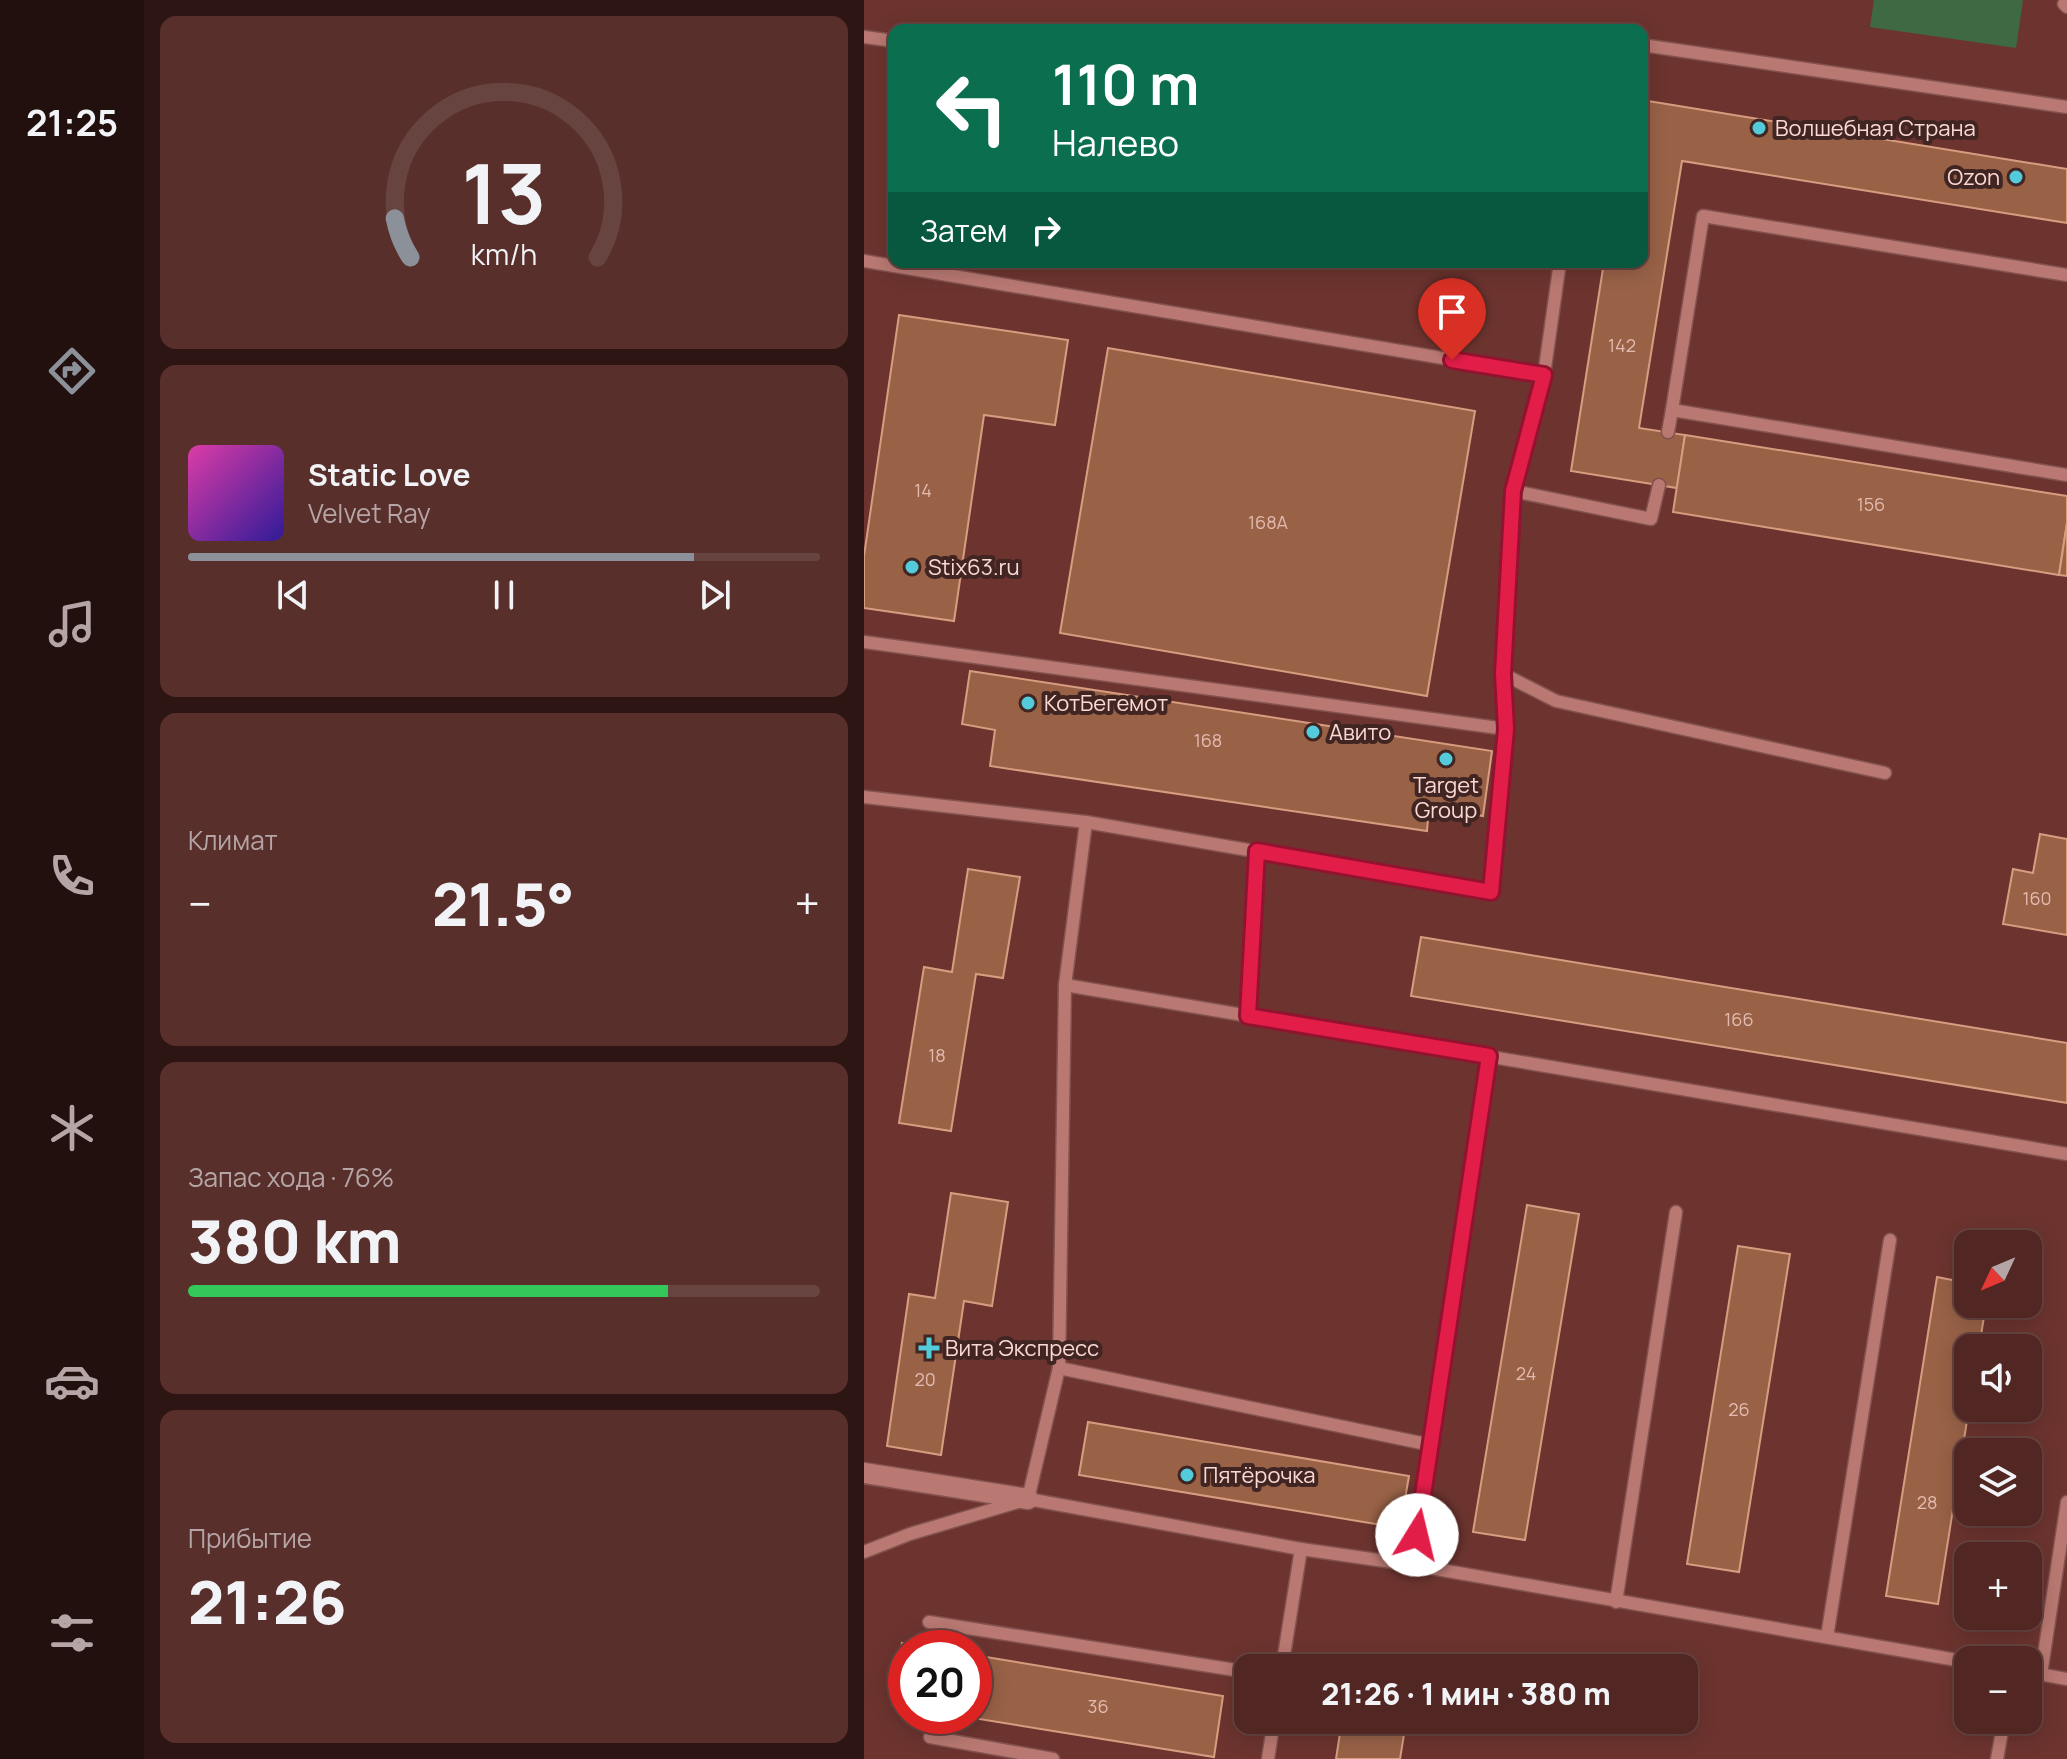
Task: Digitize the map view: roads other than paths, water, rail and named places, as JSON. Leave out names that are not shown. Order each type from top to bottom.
[{"type":"street","points":[[864,1473],[1028,1499]]},
{"type":"lane","points":[[2066,0],[2064,4],[2067,7]]},
{"type":"lane","points":[[864,37],[888,40]]},
{"type":"lane","points":[[1648,46],[2067,107]]},
{"type":"lane","points":[[1668,432],[1703,216],[2067,275]]},
{"type":"lane","points":[[864,261],[888,265]]},
{"type":"lane","points":[[906,268],[1544,375]]},
{"type":"lane","points":[[864,797],[1086,822],[1491,892],[1506,729],[1503,674],[1513,491],[1544,375],[1559,268]]},
{"type":"lane","points":[[1672,410],[2067,475]]},
{"type":"lane","points":[[1513,491],[1651,519],[1659,485]]},
{"type":"lane","points":[[864,642],[1506,729]]},
{"type":"lane","points":[[1503,674],[1556,701],[1885,773]]},
{"type":"lane","points":[[1028,1499],[1059,1368],[1065,985],[1086,822]]},
{"type":"lane","points":[[1248,1016],[1257,851]]},
{"type":"lane","points":[[1065,985],[2067,1154]]},
{"type":"lane","points":[[1413,1565],[1489,1056]]},
{"type":"lane","points":[[1616,1602],[1676,1212]]},
{"type":"lane","points":[[1827,1637],[1890,1240]]},
{"type":"lane","points":[[1059,1368],[1431,1445]]},
{"type":"lane","points":[[864,1552],[910,1534],[1028,1499],[1301,1549],[1413,1565],[1954,1660]]},
{"type":"lane","points":[[2039,1646],[2067,1502]]},
{"type":"lane","points":[[1284,1654],[1301,1549]]},
{"type":"lane","points":[[929,1622],[1234,1670]]},
{"type":"lane","points":[[2042,1674],[2067,1679]]},
{"type":"lane","points":[[1268,1759],[1272,1734]]},
{"type":"lane","points":[[1997,1759],[2001,1734]]},
{"type":"lane","points":[[930,1737],[1053,1759]]},
{"type":"place","name":"Волшебная Страна","points":[[1759,128]]},
{"type":"place","name":"Ozon","points":[[2016,177]]},
{"type":"place","name":"Stix63.ru","points":[[912,567]]},
{"type":"place","name":"КотБегемот","points":[[1028,703]]},
{"type":"place","name":"Авито","points":[[1313,732]]},
{"type":"place","name":"Target Group","points":[[1446,759]]},
{"type":"place","name":"Вита Экспресс","points":[[929,1348]]},
{"type":"place","name":"Пятёрочка","points":[[1187,1475]]}]
